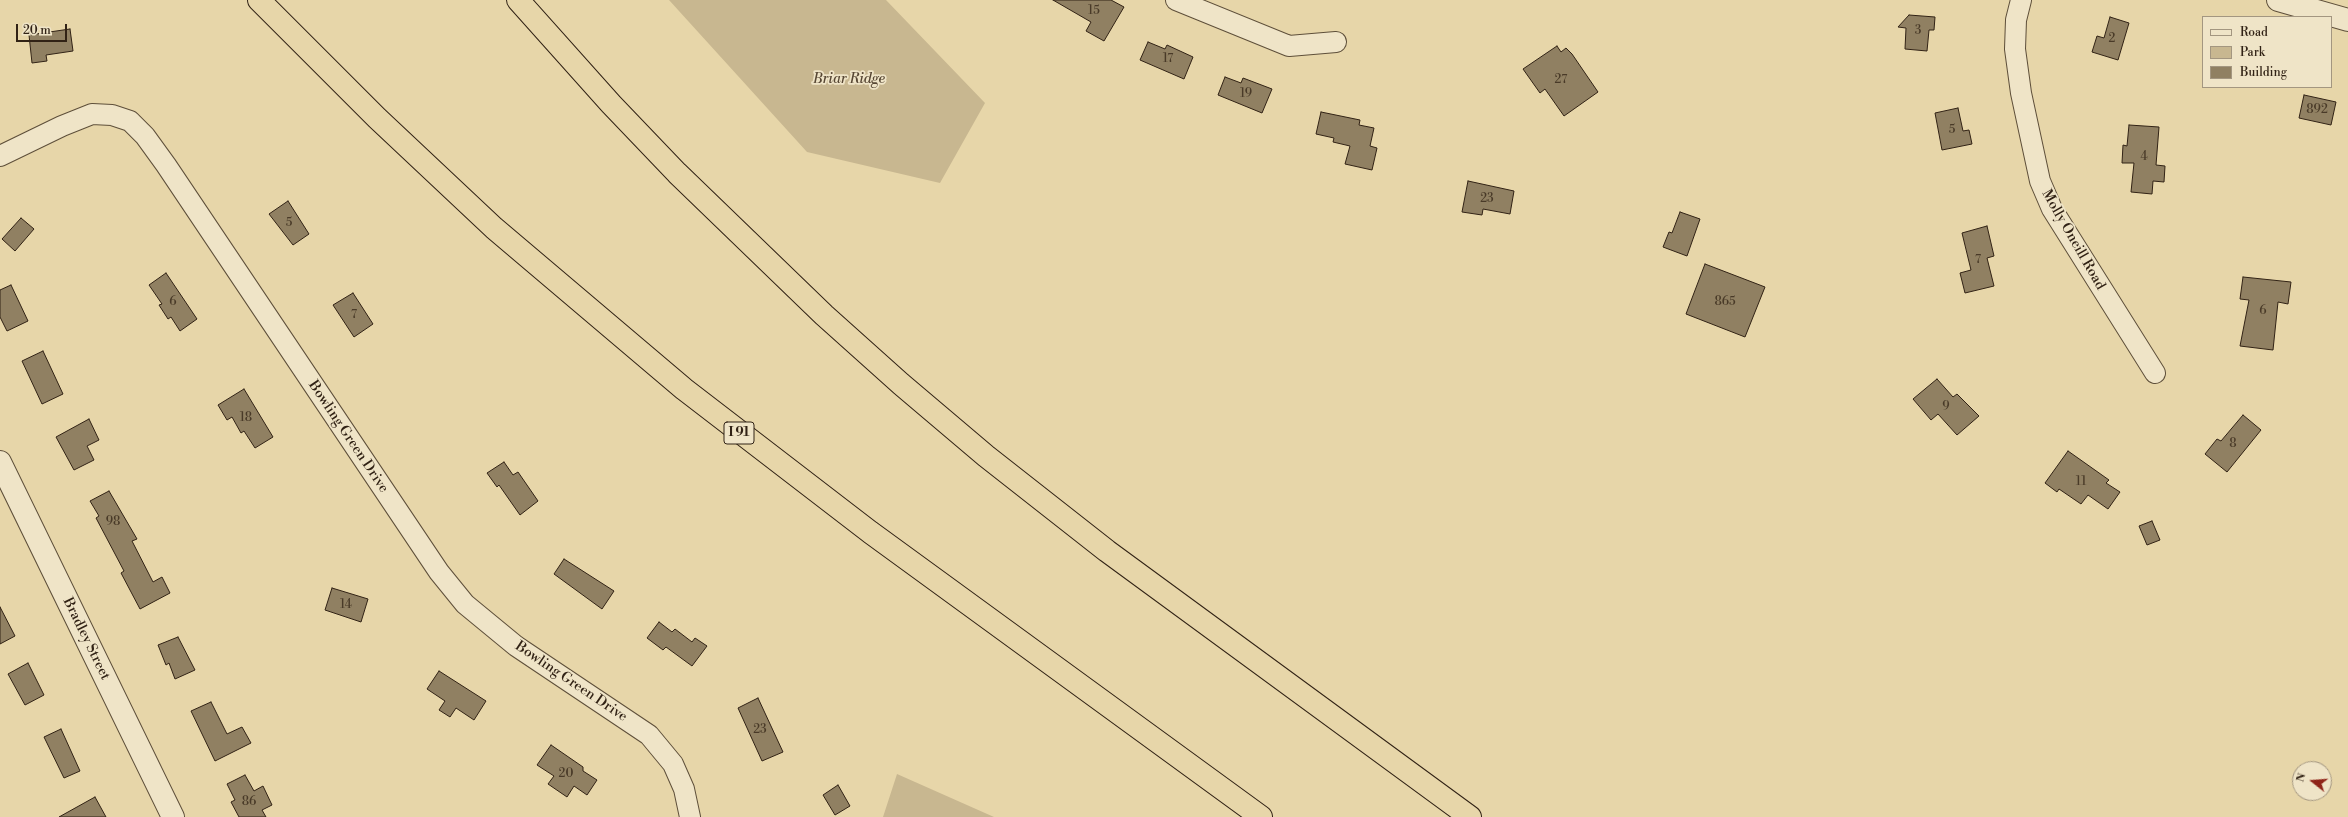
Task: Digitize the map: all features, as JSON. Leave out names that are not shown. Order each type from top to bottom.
[{"type":"highway","name":"I 91","points":[[258,0],[377,118],[476,212],[557,283],[684,389],[864,528],[1262,817]]},
{"type":"highway","points":[[518,0],[606,99],[677,173],[824,315],[900,384],[986,456],[1107,551],[1470,817]]},
{"type":"street","points":[[1176,0],[1289,46],[1336,42]]},
{"type":"street","name":"Molly Oneill Road","points":[[2021,0],[2016,20],[2015,49],[2021,93],[2040,181],[2052,209],[2155,373]]},
{"type":"street","points":[[2278,0],[2348,20]]},
{"type":"street","name":"Bowling Green Drive","points":[[0,156],[62,126],[92,114],[112,115],[130,122],[145,136],[166,164],[439,572],[465,604],[516,646],[648,735],[673,764],[687,797],[690,817]]},
{"type":"street","name":"Bradley Street","points":[[0,462],[173,817]]},
{"type":"green space","name":"Briar Ridge","points":[[669,0],[886,0],[985,103],[940,183],[807,152]]},
{"type":"green space","points":[[897,774],[994,817],[883,817]]},
{"type":"building","points":[[1053,0],[1111,0],[1124,7],[1104,41],[1086,31],[1091,22]]},
{"type":"building","points":[[1909,15],[1935,17],[1934,30],[1929,30],[1927,51],[1905,49],[1906,28],[1898,27]]},
{"type":"building","points":[[2110,17],[2129,23],[2118,60],[2092,52],[2097,36],[2104,38]]},
{"type":"building","points":[[70,29],[73,51],[46,55],[47,61],[32,63],[29,35]]},
{"type":"building","points":[[1148,42],[1165,49],[1167,45],[1193,57],[1184,79],[1140,60]]},
{"type":"building","points":[[1557,46],[1561,52],[1566,48],[1572,54],[1598,92],[1564,116],[1545,89],[1540,93],[1523,69]]},
{"type":"building","points":[[1225,77],[1241,83],[1243,78],[1272,89],[1262,113],[1218,95]]},
{"type":"building","points":[[2304,95],[2336,102],[2331,125],[2299,118]]},
{"type":"building","points":[[1958,108],[1963,131],[1969,130],[1972,144],[1942,150],[1935,113]]},
{"type":"building","points":[[1321,112],[1360,120],[1359,125],[1374,128],[1370,146],[1377,148],[1372,170],[1345,164],[1350,146],[1333,142],[1334,138],[1316,134]]},
{"type":"building","points":[[2129,125],[2159,127],[2156,165],[2165,166],[2164,182],[2153,181],[2152,194],[2131,192],[2134,163],[2122,163],[2123,145],[2127,146]]},
{"type":"building","points":[[1468,181],[1514,191],[1510,214],[1483,209],[1482,215],[1462,212]]},
{"type":"building","points":[[288,201],[309,234],[293,245],[269,214]]},
{"type":"building","points":[[1680,212],[1700,219],[1687,256],[1663,247],[1669,232],[1672,233]]},
{"type":"building","points":[[21,218],[34,229],[15,251],[2,239]]},
{"type":"building","points":[[1987,226],[1994,256],[1987,258],[1994,286],[1965,293],[1960,273],[1971,270],[1962,233]]},
{"type":"building","points":[[1705,264],[1765,287],[1745,337],[1686,314]]},
{"type":"building","points":[[166,273],[197,319],[180,331],[171,317],[168,319],[159,305],[162,304],[149,285]]},
{"type":"building","points":[[2243,277],[2291,282],[2288,304],[2278,302],[2273,350],[2240,346],[2249,300],[2240,299]]},
{"type":"building","points":[[11,285],[28,321],[7,331],[0,317],[0,290]]},
{"type":"building","points":[[353,293],[373,324],[354,337],[333,305]]},
{"type":"building","points":[[43,351],[63,394],[42,404],[22,361]]},
{"type":"building","points":[[1937,379],[1953,397],[1957,394],[1979,416],[1957,435],[1938,414],[1931,420],[1913,399]]},
{"type":"building","points":[[244,389],[273,437],[255,448],[244,431],[241,433],[232,417],[227,420],[218,405]]},
{"type":"building","points":[[2243,415],[2261,430],[2227,472],[2205,454],[2217,439],[2221,441]]},
{"type":"building","points":[[89,419],[99,440],[87,446],[94,460],[74,470],[56,437]]},
{"type":"building","points":[[2068,451],[2109,480],[2106,483],[2120,492],[2108,509],[2088,495],[2081,504],[2059,489],[2057,492],[2045,483]]},
{"type":"building","points":[[504,462],[513,475],[518,472],[538,501],[520,515],[499,485],[497,487],[487,473]]},
{"type":"building","points":[[109,491],[137,539],[132,541],[153,582],[162,577],[170,593],[140,609],[121,573],[124,571],[96,518],[99,516],[90,501]]},
{"type":"building","points":[[2152,521],[2160,540],[2147,545],[2139,526]]},
{"type":"building","points":[[564,559],[614,591],[602,609],[554,574]]},
{"type":"building","points":[[332,588],[368,599],[361,622],[325,610]]},
{"type":"building","points":[[0,607],[15,636],[0,644]]},
{"type":"building","points":[[659,622],[672,632],[675,629],[692,642],[695,638],[707,646],[692,666],[666,647],[663,650],[647,638]]},
{"type":"building","points":[[178,637],[195,670],[175,679],[169,663],[166,665],[158,645]]},
{"type":"building","points":[[28,663],[44,695],[25,705],[8,674]]},
{"type":"building","points":[[439,671],[486,701],[474,720],[456,708],[450,717],[439,710],[445,701],[427,689]]},
{"type":"building","points":[[758,698],[783,752],[762,761],[738,708]]},
{"type":"building","points":[[211,702],[227,734],[242,727],[251,743],[215,761],[191,711]]},
{"type":"building","points":[[61,729],[80,771],[64,778],[44,737]]},
{"type":"building","points":[[551,745],[583,767],[583,771],[597,780],[587,795],[574,786],[567,797],[548,784],[554,776],[537,765]]},
{"type":"building","points":[[245,775],[254,791],[263,786],[272,805],[262,810],[266,817],[239,817],[231,802],[235,800],[227,784]]},
{"type":"building","points":[[838,785],[850,806],[835,815],[823,795]]},
{"type":"building","points":[[95,797],[106,817],[59,817]]}]
